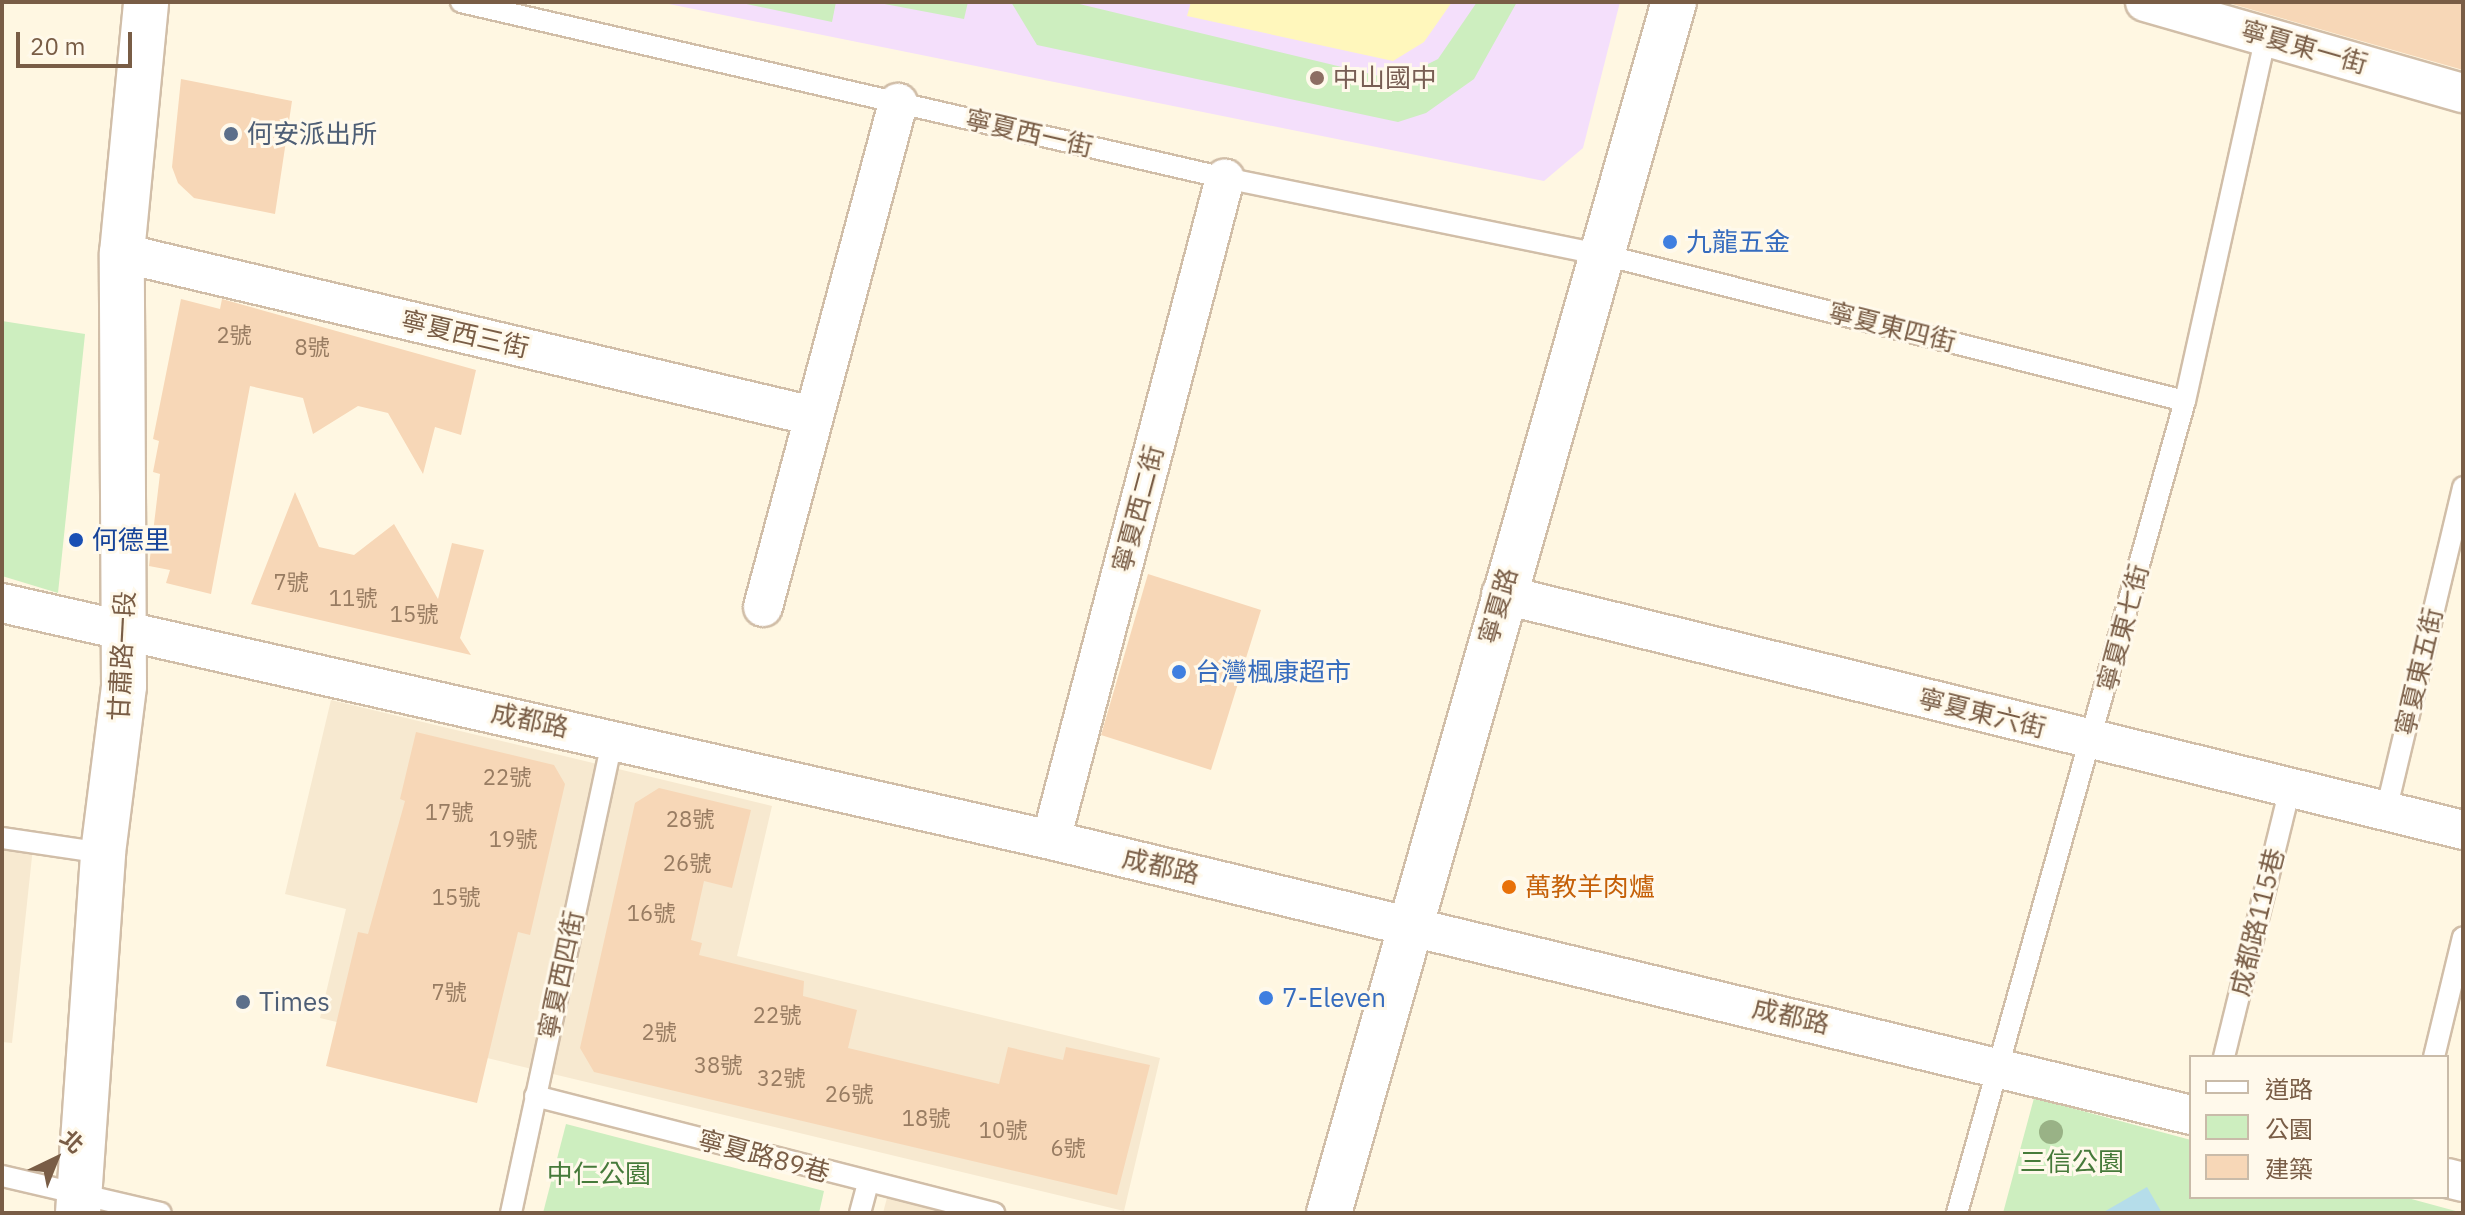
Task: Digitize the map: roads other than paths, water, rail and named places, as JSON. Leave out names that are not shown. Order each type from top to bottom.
[{"type":"street","name":"甘肅路一段","points":[[80,1205],[103,853],[127,636],[122,253],[146,2]]},
{"type":"street","name":"寧夏路","points":[[1329,1213],[1501,594],[1674,2]]},
{"type":"street","name":"寧夏東一街","points":[[2145,2],[2463,93]]},
{"type":"street","points":[[763,607],[809,415],[898,103]]},
{"type":"street","name":"寧夏西二街","points":[[1051,840],[1225,178]]},
{"type":"street","name":"寧夏西三街","points":[[122,253],[809,415]]},
{"type":"street","name":"寧夏東六街","points":[[1501,594],[2463,830]]},
{"type":"street","name":"成都路","points":[[2,603],[127,636],[613,738],[1051,840],[1998,1065],[2189,1114]]},
{"type":"lane","name":"寧夏西一街","points":[[461,2],[1225,178],[1600,254]]},
{"type":"lane","name":"寧夏東七街","points":[[1957,1213],[2185,401],[2266,36]]},
{"type":"lane","name":"寧夏東四街","points":[[1600,254],[2185,401]]},
{"type":"lane","name":"寧夏東五街","points":[[2386,811],[2463,487]]},
{"type":"lane","name":"寧夏西四街","points":[[511,1213],[613,738]]},
{"type":"lane","name":"成都路115巷","points":[[2224,1055],[2290,788]]},
{"type":"lane","points":[[2,838],[103,853]]},
{"type":"lane","points":[[2434,1055],[2463,937]]},
{"type":"lane","name":"寧夏路89巷","points":[[535,1096],[868,1184],[994,1213]]},
{"type":"lane","points":[[2,1176],[80,1205],[161,1213]]},
{"type":"lane","points":[[860,1213],[868,1184]]},
{"type":"water","points":[[2147,1187],[2162,1213],[2102,1213]]},
{"type":"place","name":"中山國中","points":[[1317,78]]},
{"type":"place","name":"何安派出所","points":[[231,134]]},
{"type":"place","name":"九龍五金","points":[[1670,242]]},
{"type":"place","name":"何德里","points":[[76,540]]},
{"type":"place","name":"台灣楓康超市","points":[[1179,672]]},
{"type":"place","name":"萬教羊肉爐","points":[[1509,887]]},
{"type":"place","name":"7-Eleven","points":[[1266,998]]},
{"type":"place","name":"Times","points":[[243,1002]]},
{"type":"park label","name":"三信公園","points":[[2072,1162]]},
{"type":"park label","name":"中仁公園","points":[[599,1174]]}]
